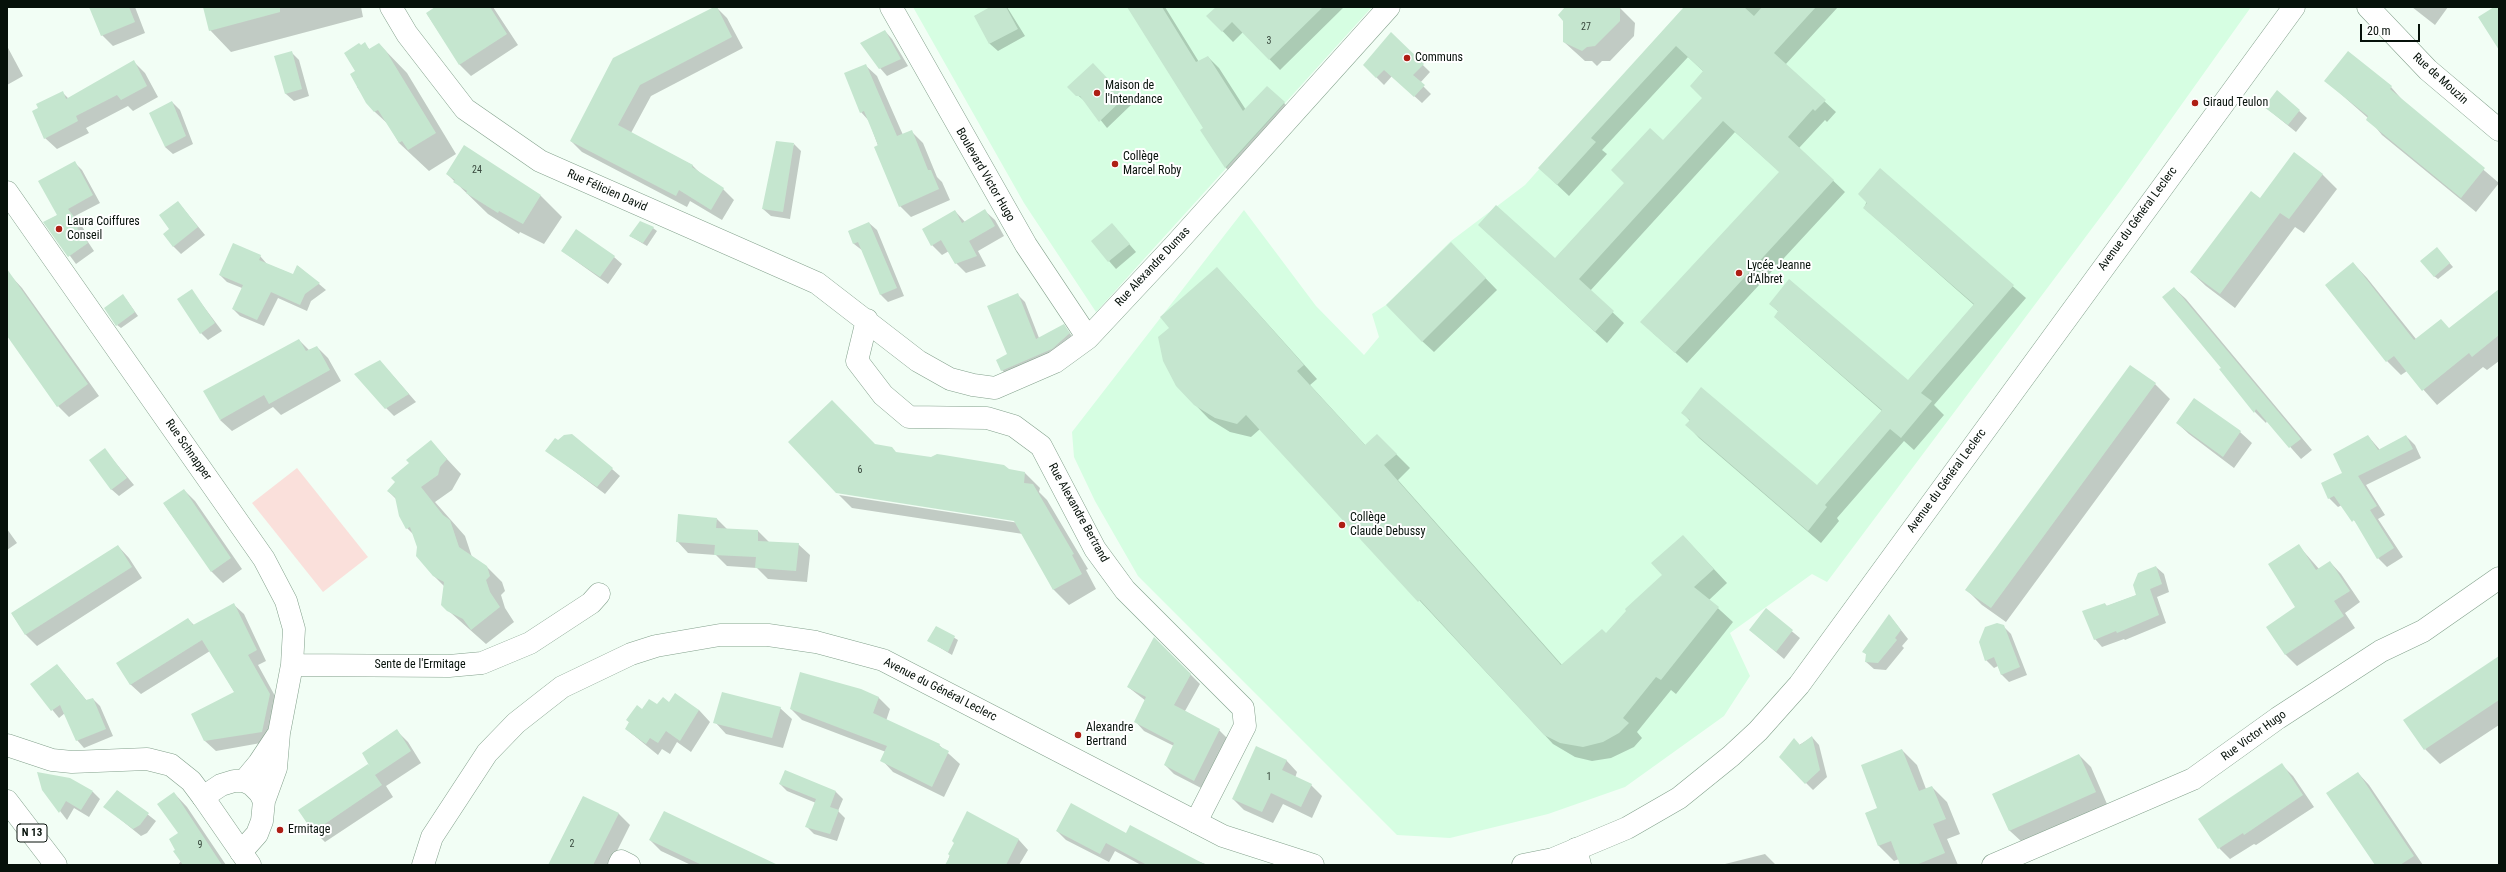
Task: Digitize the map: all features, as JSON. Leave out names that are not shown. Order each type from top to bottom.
[{"type":"street","name":"Rue Félicien David","points":[[391,7],[407,34],[465,109],[540,161],[816,284],[867,320]]},
{"type":"street","name":"Boulevard Victor Hugo","points":[[891,7],[1022,238],[1088,338]]},
{"type":"street","name":"Rue Alexandre Dumas","points":[[867,320],[918,361],[950,379],[973,385],[994,388],[1055,362],[1088,338],[1174,246],[1389,7]]},
{"type":"street","name":"Avenue du Général Leclerc","points":[[1523,865],[1553,859],[1578,857],[1691,789],[1753,736],[1799,685],[2294,7]]},
{"type":"street","name":"Rue de Mouzin","points":[[2368,7],[2428,70],[2499,130]]},
{"type":"street","name":"Rue Schnapper","points":[[7,192],[269,567],[286,601],[294,629],[292,664],[279,733],[276,768],[264,801],[262,821],[245,859]]},
{"type":"street","name":"Rue Alexandre Bertrand","points":[[867,320],[857,361],[883,395],[909,417],[987,418],[1014,426],[1040,446],[1095,549],[1124,590],[1243,708],[1245,726],[1196,822]]},
{"type":"street","name":"Rue Victor Hugo","points":[[1992,865],[2193,779],[2284,714],[2380,651],[2423,631],[2499,578]]},
{"type":"street","name":"Sente de l'Ermitage","points":[[292,664],[449,666],[482,663],[530,643],[591,603],[599,594]]},
{"type":"street","name":"Avenue du Général Leclerc","points":[[423,865],[432,837],[487,753],[516,723],[562,687],[631,654],[656,646],[720,635],[768,635],[816,642],[883,660],[1223,836],[1257,849],[1313,865]]},
{"type":"street","name":"Rue Schnapper","points":[[244,781],[259,763],[279,733]]},
{"type":"street","points":[[7,745],[52,760],[72,762],[147,759],[160,761],[180,771],[203,796],[245,859]]},
{"type":"street","points":[[203,796],[221,785],[234,781],[244,781],[252,785],[260,793],[264,801]]},
{"type":"street","name":"N 13","points":[[7,801],[56,865]]},
{"type":"street","points":[[619,865],[621,861],[629,865]]},
{"type":"shaded area","name":"Collège Marcel Roby","points":[[913,7],[1372,7],[1096,312],[1024,203]]},
{"type":"shaded area","points":[[1684,7],[2251,7],[2120,191],[1827,582],[1812,574],[1730,633],[1750,676],[1724,716],[1625,787],[1548,814],[1450,838],[1397,835],[1138,576],[1095,501],[1074,457],[1072,432],[1244,210],[1316,306],[1364,355],[1379,337],[1372,314],[1386,305],[1451,241],[1525,185]]},
{"type":"shaded area","points":[[297,468],[368,557],[323,592],[252,503]]},
{"type":"building","points":[[89,7],[129,7],[135,22],[101,36]]},
{"type":"building","points":[[203,7],[280,7],[280,12],[209,31]]},
{"type":"building","points":[[435,7],[490,7],[507,34],[459,65],[426,13]]},
{"type":"building","points":[[714,7],[717,7],[732,37],[640,85],[618,125],[693,165],[692,167],[724,188],[711,210],[679,190],[676,196],[570,141],[613,58]]},
{"type":"building","points":[[990,7],[1006,7],[1018,29],[989,44],[974,16]]},
{"type":"building","points":[[1127,7],[1162,7],[1196,62],[1208,56],[1243,111],[1267,86],[1285,102],[1225,168],[1200,130],[1203,128]]},
{"type":"building","points":[[1216,7],[1323,7],[1269,60],[1232,22],[1222,32],[1206,16]]},
{"type":"building","points":[[1565,7],[1620,7],[1620,21],[1595,46],[1587,47],[1582,51],[1563,42],[1563,21],[1558,15]]},
{"type":"building","points":[[1684,7],[1744,7],[1754,16],[1762,7],[1816,7],[1774,53],[1826,100],[1815,111],[1813,109],[1788,137],[1834,180],[1675,353],[1640,322],[1779,172],[1723,121],[1579,279],[1614,311],[1595,332],[1478,225],[1496,205],[1555,258],[1624,183],[1611,170],[1650,128],[1663,140],[1702,98],[1690,86],[1703,71],[1676,46],[1591,138],[1596,142],[1557,185],[1538,168]]},
{"type":"building","points":[[2494,7],[2499,7],[2499,50],[2478,17]]},
{"type":"building","points":[[885,30],[901,59],[879,69],[860,43]]},
{"type":"building","points":[[1391,32],[1424,64],[1413,75],[1425,85],[1414,97],[1384,70],[1376,78],[1363,65]]},
{"type":"building","points":[[365,42],[369,49],[379,43],[386,51],[436,133],[408,150],[402,141],[399,143],[378,110],[374,112],[366,103],[350,74],[355,71],[344,53],[359,43],[361,45]]},
{"type":"building","points":[[292,51],[302,89],[285,94],[274,56]]},
{"type":"building","points":[[2348,51],[2392,86],[2390,89],[2485,168],[2461,198],[2366,120],[2368,116],[2324,81]]},
{"type":"building","points":[[134,60],[147,86],[121,100],[117,95],[76,116],[78,121],[44,139],[32,111],[38,108],[36,104],[63,91],[66,99]]},
{"type":"building","name":"Maison de l'Intendance","points":[[1093,63],[1125,97],[1099,122],[1080,96],[1076,96],[1067,87]]},
{"type":"building","points":[[866,64],[897,136],[912,130],[928,170],[931,170],[939,189],[899,207],[874,147],[878,145],[864,111],[860,113],[844,73]]},
{"type":"building","points":[[2277,90],[2300,110],[2288,125],[2264,107]]},
{"type":"building","points":[[172,101],[186,136],[165,147],[149,113]]},
{"type":"building","points":[[776,141],[794,143],[783,212],[762,209]]},
{"type":"building","points":[[464,145],[541,195],[523,224],[499,211],[498,213],[466,193],[467,191],[453,182],[455,180],[446,174]]},
{"type":"building","points":[[2294,152],[2323,174],[2289,219],[2280,213],[2220,294],[2190,272],[2251,191],[2260,198]]},
{"type":"building","points":[[75,161],[93,195],[68,209],[81,226],[77,228],[88,243],[68,257],[43,222],[57,215],[38,181]]},
{"type":"building","points":[[1880,168],[2014,285],[1921,393],[1932,401],[1901,438],[1890,429],[1825,505],[1827,507],[1808,531],[1685,425],[1690,420],[1681,413],[1701,387],[1817,485],[1882,410],[1774,317],[1778,311],[1769,304],[1789,279],[1908,380],[1974,304],[1863,208],[1867,203],[1858,194]]},
{"type":"building","points":[[178,201],[198,227],[173,247],[163,234],[169,229],[159,215]]},
{"type":"building","points":[[985,209],[995,226],[969,241],[977,256],[955,264],[941,240],[931,246],[922,229],[955,210],[962,223]]},
{"type":"building","points":[[640,221],[654,227],[643,243],[629,236]]},
{"type":"building","points":[[869,222],[897,288],[880,295],[858,242],[853,244],[848,231]]},
{"type":"building","points":[[1112,223],[1130,244],[1108,262],[1091,241]]},
{"type":"building","points":[[576,229],[615,256],[600,277],[561,251]]},
{"type":"building","points":[[1451,242],[1486,278],[1422,342],[1386,305]]},
{"type":"building","points":[[233,243],[261,255],[259,260],[293,274],[297,265],[320,283],[305,294],[300,305],[271,292],[257,320],[232,309],[243,285],[219,275]]},
{"type":"building","points":[[2437,247],[2450,263],[2434,277],[2420,261]]},
{"type":"building","points":[[2353,262],[2414,340],[2441,319],[2449,328],[2499,289],[2499,335],[2472,357],[2469,353],[2422,391],[2394,356],[2386,362],[2325,285]]},
{"type":"building","points":[[1217,267],[1304,365],[1297,371],[1365,445],[1377,434],[1397,454],[1384,465],[1561,665],[1602,629],[1606,633],[1626,611],[1625,609],[1662,575],[1651,563],[1683,535],[1714,569],[1694,587],[1719,607],[1661,680],[1656,677],[1623,718],[1629,723],[1619,733],[1603,742],[1583,747],[1560,743],[1544,735],[1420,600],[1418,602],[1246,415],[1237,424],[1215,418],[1194,405],[1176,386],[1163,361],[1158,337],[1169,328],[1160,317]]},
{"type":"building","points":[[7,269],[88,384],[57,407],[7,336]]},
{"type":"building","points":[[2174,287],[2301,439],[2289,448],[2256,409],[2254,413],[2219,369],[2221,368],[2162,297]]},
{"type":"building","points":[[192,289],[215,323],[200,334],[177,299]]},
{"type":"building","points":[[1018,293],[1036,339],[1064,324],[1070,333],[1052,349],[1001,371],[996,360],[1007,354],[987,306]]},
{"type":"building","points":[[123,294],[135,312],[116,326],[104,308]]},
{"type":"building","points":[[299,339],[306,351],[317,346],[330,370],[269,404],[264,395],[220,420],[203,391]]},
{"type":"building","points":[[380,360],[409,394],[385,409],[354,374]]},
{"type":"building","points":[[2130,365],[2156,383],[1991,608],[1965,590]]},
{"type":"building","points":[[2194,398],[2241,431],[2223,457],[2176,423]]},
{"type":"building","points":[[832,400],[875,444],[892,447],[896,452],[931,457],[937,454],[944,455],[1004,465],[1009,469],[1025,472],[1024,483],[1033,484],[1074,554],[1072,555],[1082,574],[1053,590],[1014,521],[836,493],[788,442]]},
{"type":"building","points":[[572,434],[613,468],[597,487],[545,451],[555,438],[558,440],[564,435]]},
{"type":"building","points":[[2368,435],[2378,450],[2406,435],[2413,449],[2358,476],[2377,506],[2370,510],[2394,548],[2377,559],[2354,520],[2352,522],[2334,496],[2328,499],[2321,483],[2342,473],[2333,454]]},
{"type":"building","points":[[431,440],[447,459],[440,467],[438,475],[421,487],[443,515],[450,520],[459,547],[487,566],[490,576],[486,580],[490,592],[500,607],[471,630],[463,619],[447,611],[441,605],[444,582],[433,576],[416,556],[417,547],[410,527],[406,529],[399,516],[395,497],[387,491],[395,482],[391,478],[409,463],[406,460]]},
{"type":"building","points":[[105,448],[127,478],[111,490],[89,460]]},
{"type":"building","points":[[184,489],[231,558],[211,572],[163,503]]},
{"type":"building","points":[[678,514],[717,518],[716,528],[758,530],[758,541],[799,543],[796,571],[755,568],[756,557],[714,555],[715,545],[676,542]]},
{"type":"building","points":[[2299,544],[2316,570],[2330,561],[2350,591],[2334,601],[2344,616],[2285,655],[2266,627],[2295,607],[2268,564]]},
{"type":"building","points":[[118,545],[132,567],[25,635],[11,613]]},
{"type":"building","points":[[2156,566],[2162,584],[2150,589],[2159,615],[2117,633],[2116,631],[2094,640],[2082,611],[2105,603],[2106,606],[2136,595],[2133,585],[2138,573]]},
{"type":"building","points":[[234,603],[257,650],[248,655],[270,694],[262,732],[204,741],[191,714],[234,692],[202,640],[130,685],[116,663],[188,618],[193,625]]},
{"type":"building","points":[[1766,608],[1793,630],[1776,652],[1749,630]]},
{"type":"building","points":[[1889,614],[1901,630],[1895,638],[1897,640],[1878,663],[1865,662],[1866,654],[1862,652]]},
{"type":"building","points":[[1997,623],[2004,625],[2020,667],[2001,675],[1994,657],[1985,661],[1979,642],[1985,627]]},
{"type":"building","points":[[936,626],[955,636],[948,652],[927,641]]},
{"type":"building","points":[[1154,637],[1191,674],[1174,705],[1220,729],[1194,781],[1164,765],[1174,743],[1134,722],[1146,697],[1127,687]]},
{"type":"building","points":[[2499,656],[2499,700],[2424,750],[2403,720]]},
{"type":"building","points":[[57,664],[86,700],[93,698],[106,729],[76,741],[60,705],[51,711],[30,684]]},
{"type":"building","points":[[800,672],[861,689],[879,697],[873,713],[940,744],[939,746],[949,751],[932,787],[880,761],[887,746],[790,709]]},
{"type":"building","points":[[722,692],[781,707],[772,738],[713,723]]},
{"type":"building","points":[[675,693],[699,710],[680,741],[666,731],[658,743],[650,738],[646,744],[625,729],[629,722],[626,720],[637,705],[642,709],[649,699],[657,704],[663,697],[669,702]]},
{"type":"building","points":[[397,729],[411,751],[375,775],[382,785],[313,832],[298,810],[368,764],[370,767],[362,753]]},
{"type":"building","points":[[1812,736],[1820,770],[1805,784],[1779,757],[1794,738],[1800,745]]},
{"type":"building","points":[[1256,746],[1287,760],[1282,770],[1312,784],[1301,807],[1271,793],[1262,812],[1232,799]]},
{"type":"building","points":[[1902,749],[1919,791],[1932,786],[1946,819],[1933,824],[1945,853],[1916,865],[1900,865],[1891,841],[1878,846],[1865,813],[1877,808],[1861,765]]},
{"type":"building","points":[[2079,754],[2096,792],[2009,831],[1992,794]]},
{"type":"building","points":[[2282,763],[2303,795],[2244,835],[2243,833],[2218,849],[2198,819]]},
{"type":"building","points":[[785,770],[836,791],[830,807],[839,810],[830,834],[805,827],[816,799],[779,784]]},
{"type":"building","points":[[37,772],[70,778],[93,791],[81,810],[66,801],[59,813],[42,790]]},
{"type":"building","points":[[2358,772],[2414,856],[2400,865],[2375,865],[2326,793]]},
{"type":"building","points":[[117,790],[149,813],[140,825],[133,829],[103,807]]},
{"type":"building","points":[[174,792],[222,865],[183,865],[173,851],[175,850],[169,839],[178,833],[157,804]]},
{"type":"building","points":[[583,796],[619,813],[593,865],[548,865]]},
{"type":"building","points":[[1071,803],[1126,833],[1130,825],[1206,865],[1147,865],[1106,843],[1100,854],[1056,831]]},
{"type":"building","points":[[664,811],[778,865],[702,865],[649,840]]},
{"type":"building","points":[[967,811],[1019,839],[1006,865],[945,865],[950,856],[948,854],[954,843],[952,841]]},
{"type":"place","name":"Communs","points":[[1407,58]]},
{"type":"place","name":"Maison de l'Intendance","points":[[1097,93]]},
{"type":"place","name":"Giraud Teulon","points":[[2195,103]]},
{"type":"place","name":"Collège Marcel Roby","points":[[1115,164]]},
{"type":"place","name":"Laura Coiffures Conseil","points":[[59,229]]},
{"type":"place","name":"Lycée Jeanne d'Albret","points":[[1739,273]]},
{"type":"place","name":"Collège Claude Debussy","points":[[1342,525]]},
{"type":"place","name":"Alexandre Bertrand","points":[[1078,735]]},
{"type":"place","name":"Ermitage","points":[[280,830]]}]
